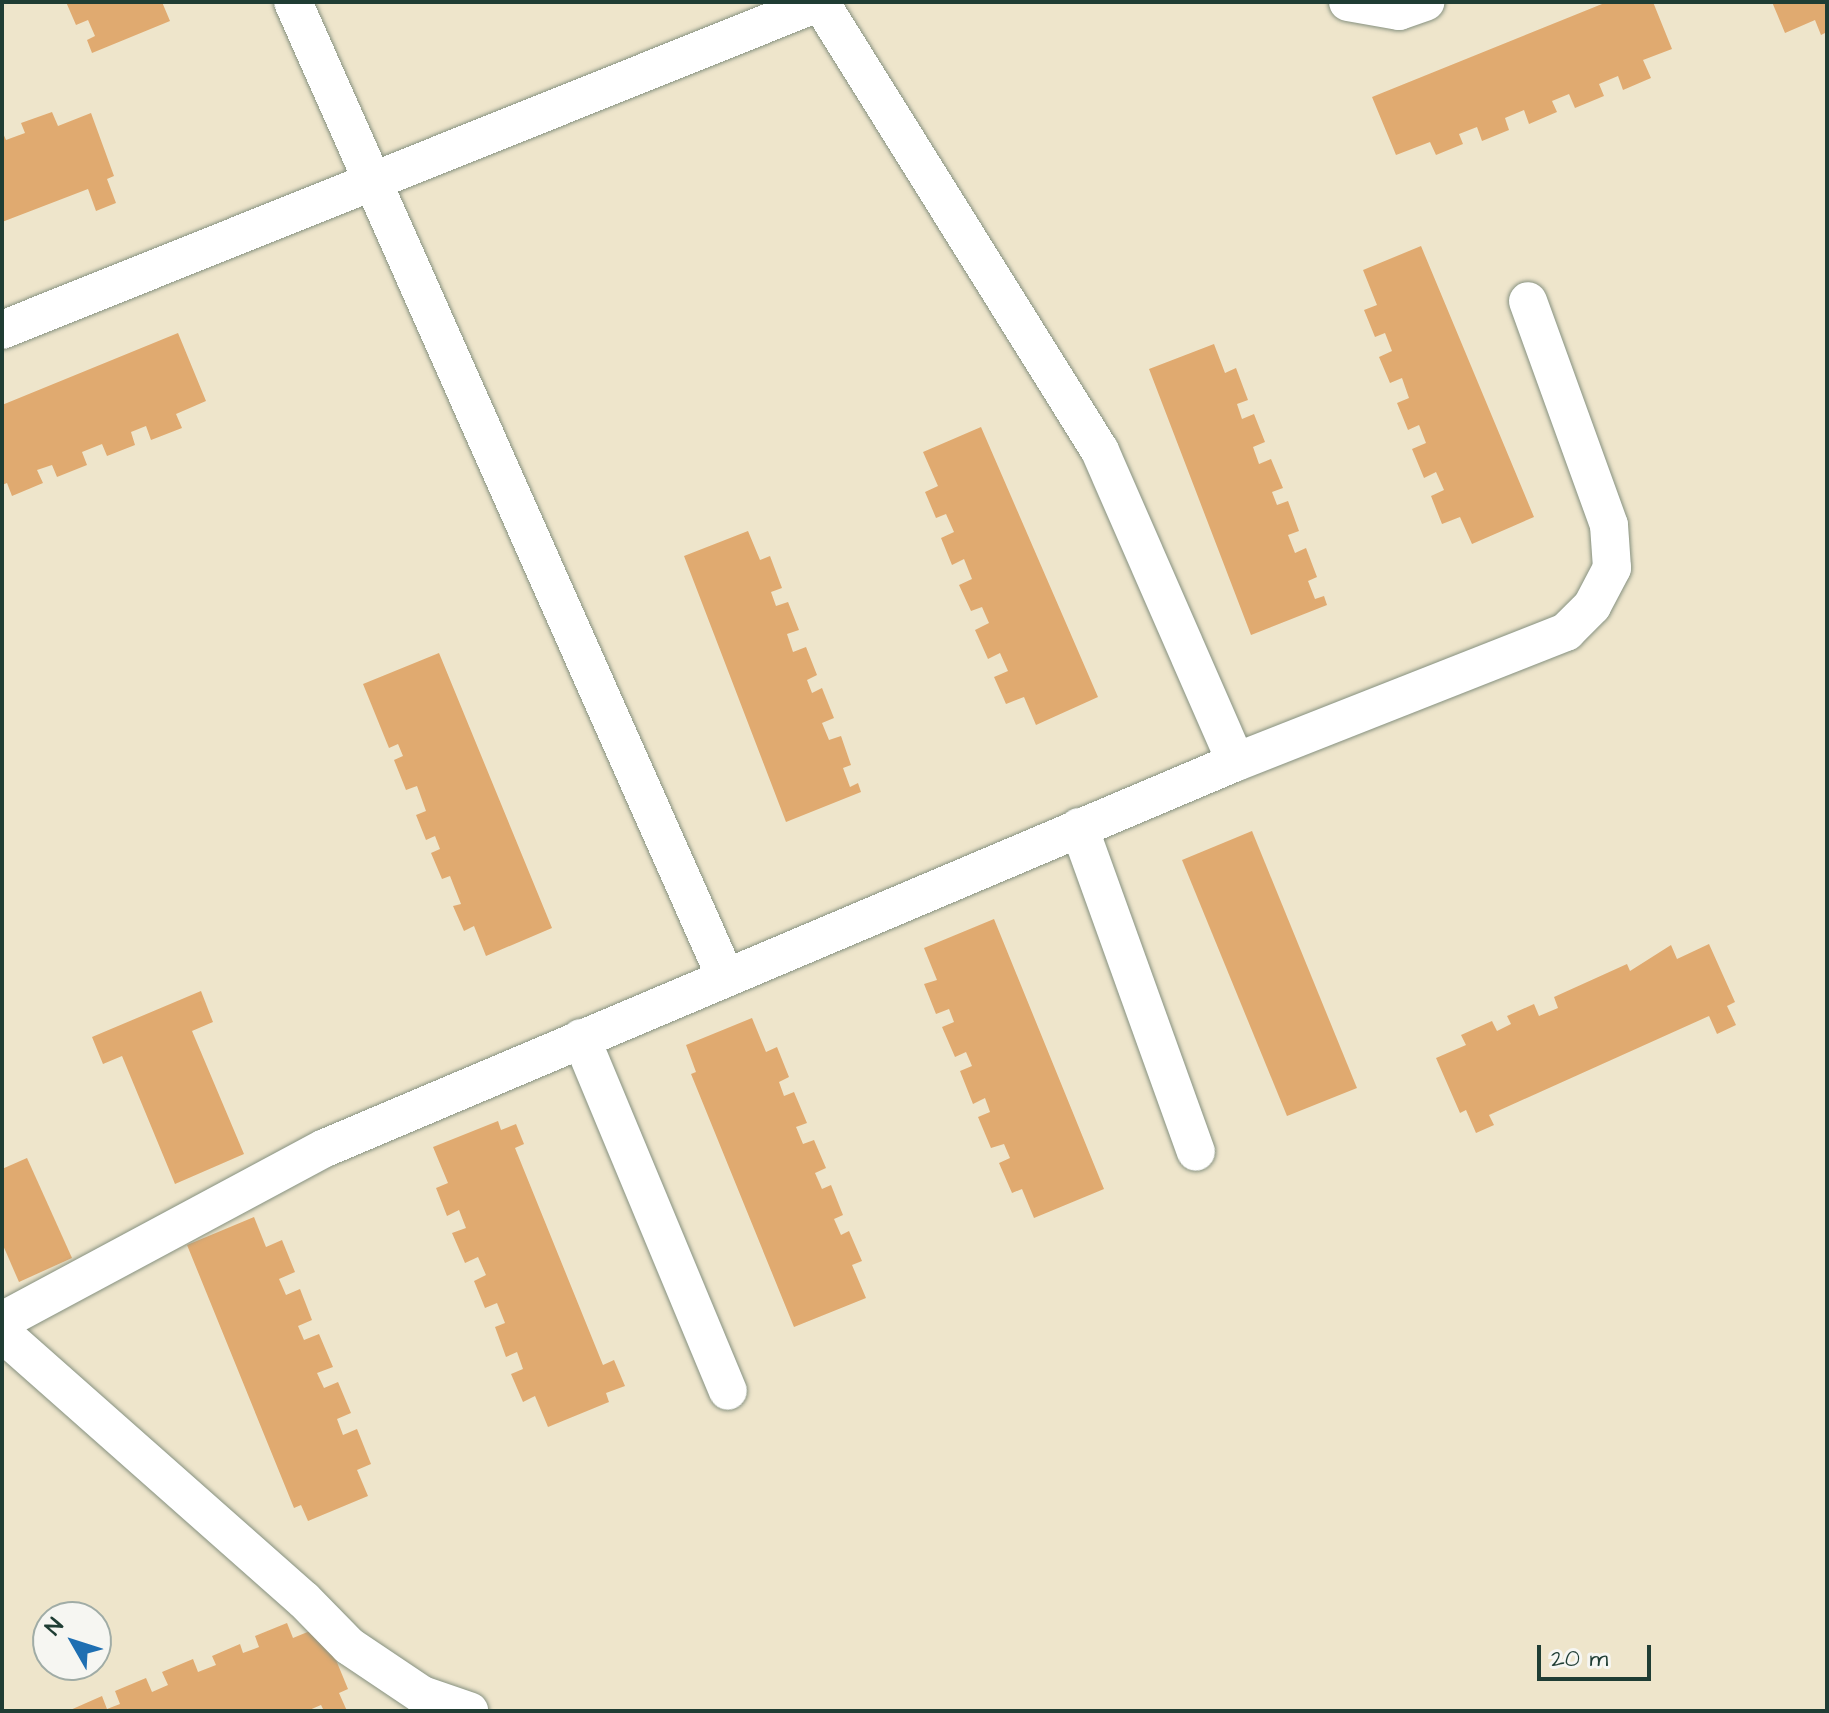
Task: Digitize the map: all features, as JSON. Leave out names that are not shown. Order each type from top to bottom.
[{"type":"street","points":[[293,2],[369,183],[725,976]]},
{"type":"street","points":[[2,330],[820,2],[1100,451],[1236,762]]},
{"type":"street","points":[[1348,2],[1399,11],[1425,2]]},
{"type":"street","points":[[2,1321],[325,1148],[1079,827],[1566,632],[1592,606],[1612,568],[1609,525],[1528,301]]},
{"type":"street","points":[[1079,827],[1196,1152]]},
{"type":"street","points":[[581,1038],[728,1391]]},
{"type":"street","points":[[2,1333],[304,1600],[408,1703],[469,1711]]},
{"type":"building","points":[[66,2],[162,2],[170,21],[92,53],[87,40],[95,36],[88,20],[76,25]]},
{"type":"building","points":[[1607,2],[1653,2],[1672,49],[1643,60],[1651,78],[1623,90],[1618,76],[1599,84],[1604,96],[1575,108],[1569,94],[1552,101],[1557,112],[1529,124],[1524,110],[1505,118],[1509,130],[1482,141],[1477,127],[1459,134],[1463,144],[1436,155],[1430,142],[1396,155],[1372,97]]},
{"type":"building","points":[[1772,2],[1827,2],[1827,32],[1821,35],[1815,20],[1785,33]]},
{"type":"building","points":[[52,112],[58,126],[91,113],[114,176],[107,179],[116,203],[96,211],[88,189],[2,222],[2,131],[6,140],[25,133],[21,123]]},
{"type":"building","points":[[1421,246],[1534,517],[1472,544],[1460,517],[1442,524],[1431,496],[1444,490],[1436,472],[1424,478],[1412,449],[1426,443],[1419,425],[1408,430],[1397,403],[1409,398],[1402,378],[1390,383],[1379,357],[1392,351],[1385,333],[1375,337],[1364,310],[1377,305],[1363,270]]},
{"type":"building","points":[[178,333],[206,401],[176,414],[182,428],[151,440],[146,426],[131,432],[135,445],[107,456],[102,444],[82,452],[87,465],[57,477],[52,465],[37,470],[43,483],[12,496],[7,483],[2,485],[2,405]]},
{"type":"building","points":[[1214,344],[1225,373],[1236,368],[1248,400],[1237,404],[1242,419],[1254,414],[1265,442],[1253,447],[1259,464],[1271,459],[1283,488],[1272,492],[1277,505],[1288,501],[1299,531],[1288,535],[1295,553],[1306,548],[1317,577],[1308,581],[1315,599],[1324,596],[1327,605],[1251,635],[1149,369]]},
{"type":"building","points":[[981,427],[1098,697],[1036,725],[1024,697],[1006,704],[994,677],[1008,671],[1000,653],[988,659],[975,630],[989,623],[982,607],[971,611],[959,585],[972,579],[964,559],[952,565],[941,538],[954,532],[946,514],[936,518],[925,492],[938,486],[923,452]]},
{"type":"building","points":[[748,531],[760,560],[770,556],[782,588],[771,592],[776,606],[788,602],[799,630],[787,634],[793,652],[806,647],[817,675],[807,680],[812,693],[822,688],[834,718],[822,723],[829,740],[841,736],[851,765],[843,768],[850,787],[858,783],[861,792],[786,822],[684,556]]},
{"type":"building","points":[[439,653],[552,928],[486,956],[474,926],[464,931],[453,906],[461,904],[450,876],[442,879],[431,853],[440,849],[435,836],[426,840],[416,815],[426,811],[417,786],[406,790],[394,760],[403,756],[398,744],[389,748],[363,684]]},
{"type":"building","points":[[1252,831],[1357,1088],[1287,1116],[1182,860]]},
{"type":"building","points":[[994,919],[1104,1189],[1034,1218],[1022,1189],[1012,1193],[999,1163],[1010,1158],[1004,1144],[991,1148],[978,1117],[990,1112],[985,1098],[973,1104],[960,1071],[972,1066],[966,1052],[955,1057],[942,1027],[954,1022],[949,1009],[936,1014],[924,984],[937,980],[924,948]]},
{"type":"building","points":[[1709,944],[1735,1002],[1727,1006],[1736,1025],[1717,1034],[1709,1016],[1489,1115],[1494,1125],[1476,1133],[1466,1110],[1460,1113],[1436,1058],[1466,1045],[1461,1035],[1492,1021],[1497,1031],[1511,1024],[1507,1016],[1534,1004],[1539,1016],[1558,1008],[1554,997],[1627,964],[1630,971],[1671,945],[1677,959]]},
{"type":"building","points":[[201,991],[213,1022],[192,1031],[244,1154],[175,1184],[122,1056],[103,1064],[92,1037]]},
{"type":"building","points":[[752,1018],[766,1052],[777,1047],[789,1077],[779,1082],[784,1096],[794,1092],[807,1123],[796,1127],[803,1144],[814,1140],[826,1168],[815,1173],[822,1189],[831,1185],[843,1215],[834,1219],[841,1235],[849,1231],[862,1261],[852,1265],[866,1298],[794,1327],[691,1074],[696,1072],[686,1045]]},
{"type":"building","points":[[498,1121],[501,1130],[516,1124],[524,1144],[515,1148],[603,1365],[614,1360],[625,1386],[606,1393],[609,1402],[548,1427],[535,1396],[523,1402],[511,1374],[523,1369],[517,1352],[506,1357],[495,1327],[505,1323],[497,1303],[485,1308],[474,1281],[486,1275],[478,1257],[465,1263],[452,1233],[466,1228],[459,1210],[447,1216],[436,1188],[448,1183],[433,1147]]},
{"type":"building","points":[[27,1158],[72,1258],[19,1282],[2,1243],[2,1169]]},
{"type":"building","points":[[254,1217],[266,1247],[282,1240],[295,1272],[279,1279],[286,1295],[300,1289],[312,1320],[298,1326],[304,1340],[319,1334],[333,1367],[317,1373],[324,1388],[338,1382],[351,1413],[337,1419],[343,1435],[357,1429],[371,1464],[357,1470],[368,1496],[308,1521],[301,1505],[294,1508],[187,1245]]},
{"type":"building","points":[[287,1623],[293,1638],[322,1626],[348,1689],[339,1693],[347,1711],[324,1711],[321,1705],[307,1711],[68,1711],[102,1696],[107,1709],[120,1704],[115,1691],[146,1678],[152,1692],[168,1685],[162,1672],[193,1659],[198,1672],[216,1665],[212,1656],[240,1644],[243,1653],[259,1647],[255,1636]]}]
